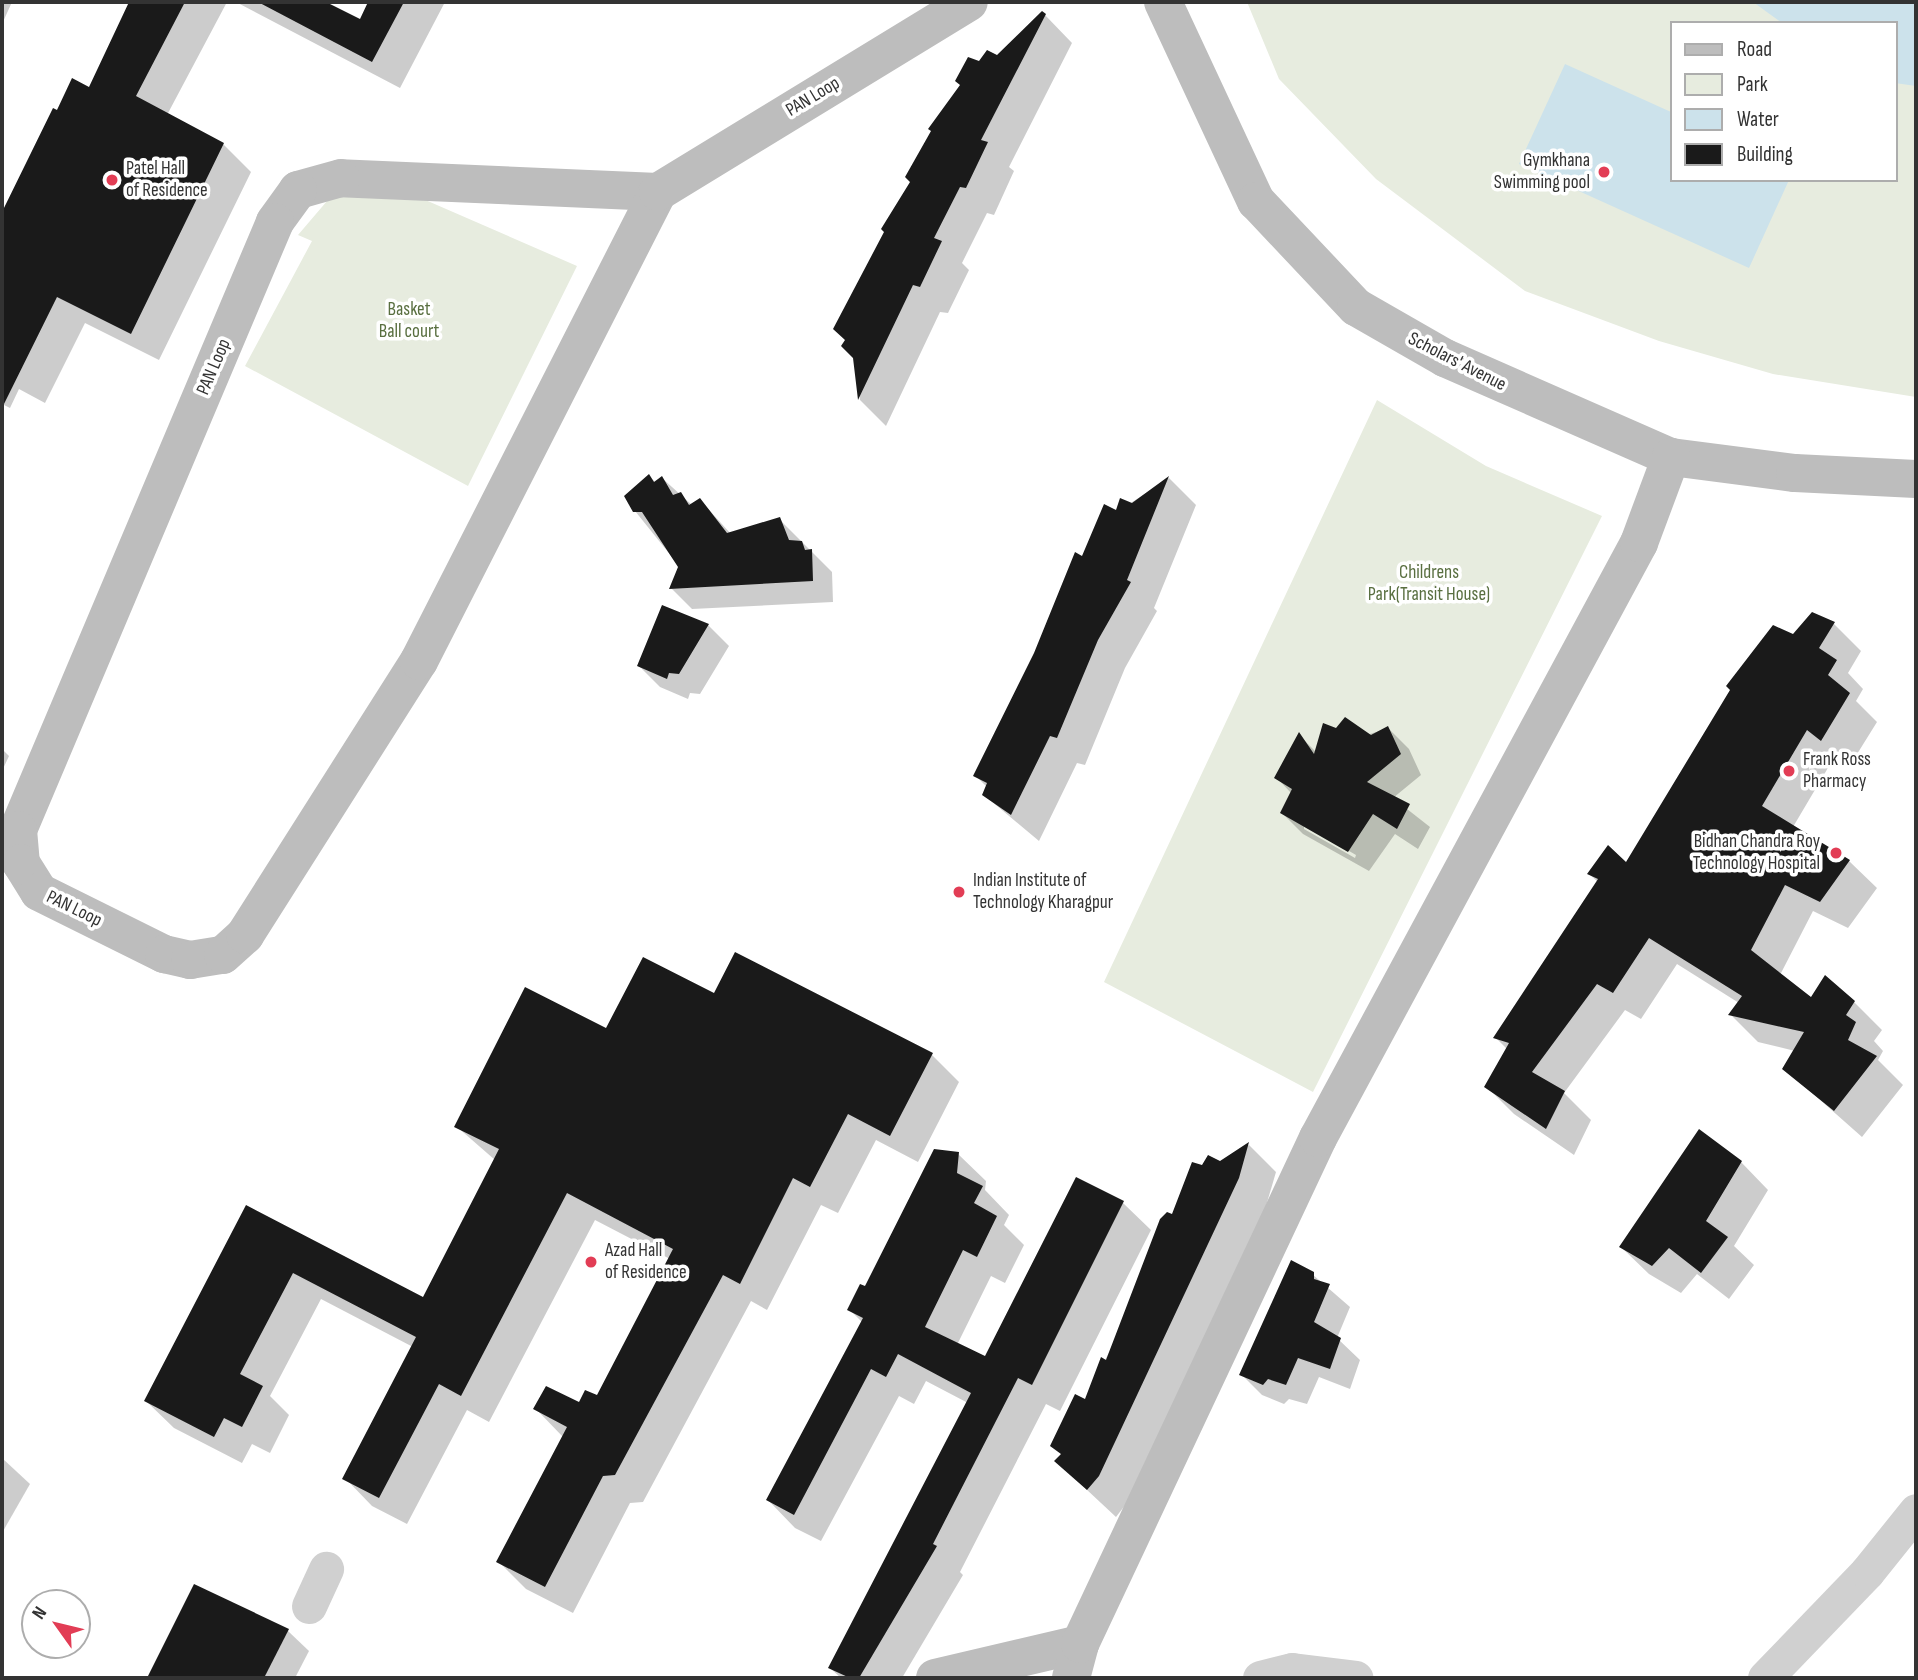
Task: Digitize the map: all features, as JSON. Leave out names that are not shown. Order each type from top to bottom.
[{"type":"street","name":"PAN Loop","points":[[658,192],[341,178],[298,190],[275,222],[18,830],[21,863],[39,892],[164,954],[190,960],[223,955],[246,935],[419,661],[658,192],[968,2]]},
{"type":"street","name":"Scholars' Avenue","points":[[1163,2],[1256,201],[1356,307],[1458,364],[1671,457],[1795,473],[1916,479]]},
{"type":"street","points":[[935,1678],[1076,1661],[1318,1138],[1639,542],[1671,457]]},
{"type":"street","points":[[1765,1678],[1867,1572],[1916,1511]]},
{"type":"street","points":[[309,1606],[326,1569]]},
{"type":"street","points":[[1261,1678],[1292,1670],[1356,1678]]},
{"type":"green space","points":[[1247,2],[1916,2],[1916,397],[1773,374],[1659,341],[1525,291],[1376,179],[1279,79]]},
{"type":"green space","name":"Basket Ball court","points":[[407,192],[577,266],[468,486],[245,366],[312,241],[298,235],[333,194]]},
{"type":"green space","name":"Childrens Park(Transit House)","points":[[1377,400],[1486,466],[1602,516],[1313,1092],[1104,982]]},
{"type":"water","points":[[1753,2],[1916,2],[1916,86],[1897,83],[1897,21],[1779,21]]},
{"type":"water","name":"Gymkhana Swimming pool","points":[[1565,64],[1670,112],[1670,182],[1788,182],[1749,268],[1519,164]]},
{"type":"building","name":"Patel Hall of Residence","points":[[129,2],[185,2],[136,96],[224,143],[131,334],[57,297],[2,408],[2,212],[53,108],[57,110],[72,78],[89,87]]},
{"type":"building","points":[[258,2],[326,2],[360,19],[368,2],[404,2],[372,62]]},
{"type":"building","points":[[1042,11],[1046,14],[981,140],[988,142],[966,188],[960,187],[934,238],[942,241],[920,287],[913,285],[858,400],[853,358],[841,346],[845,340],[833,329],[884,232],[881,229],[910,182],[905,177],[931,131],[928,129],[960,85],[955,81],[968,57],[979,61],[987,50],[997,55]]},
{"type":"building","points":[[649,474],[654,482],[662,476],[673,495],[681,492],[689,505],[700,498],[727,533],[780,517],[789,540],[802,541],[805,550],[812,549],[813,581],[669,589],[678,567],[642,512],[633,512],[624,496]]},
{"type":"building","points":[[1169,476],[1127,580],[1131,582],[1098,640],[1057,738],[1050,736],[1011,815],[982,795],[987,783],[973,776],[1034,653],[1075,552],[1082,556],[1104,504],[1116,510],[1120,498],[1132,503]]},
{"type":"building","points":[[662,605],[709,624],[679,674],[669,673],[667,679],[637,666]]},
{"type":"building","points":[[1812,612],[1835,622],[1819,648],[1837,660],[1828,675],[1850,693],[1821,741],[1807,730],[1762,806],[1850,860],[1820,902],[1785,885],[1751,950],[1811,997],[1825,975],[1855,1001],[1846,1015],[1856,1022],[1848,1040],[1877,1056],[1834,1111],[1782,1069],[1804,1032],[1728,1015],[1742,996],[1649,938],[1613,993],[1597,984],[1532,1072],[1565,1091],[1546,1129],[1484,1087],[1509,1043],[1493,1038],[1598,879],[1587,874],[1608,845],[1626,862],[1730,690],[1726,686],[1773,625],[1793,634]]},
{"type":"building","points":[[1345,717],[1371,735],[1388,726],[1401,754],[1367,782],[1410,804],[1397,829],[1373,814],[1348,852],[1280,813],[1292,789],[1274,778],[1299,732],[1314,754],[1323,723],[1336,728]]},
{"type":"building","points":[[735,952],[933,1053],[890,1136],[848,1114],[810,1187],[793,1178],[740,1284],[723,1275],[615,1475],[603,1476],[545,1587],[496,1562],[567,1427],[533,1409],[546,1386],[579,1402],[585,1390],[597,1395],[673,1249],[567,1193],[461,1396],[439,1384],[379,1498],[342,1479],[416,1337],[293,1273],[240,1374],[263,1386],[242,1427],[224,1418],[214,1437],[144,1401],[246,1205],[423,1297],[499,1149],[454,1127],[525,987],[606,1028],[643,957],[714,993]]},
{"type":"building","points":[[1699,1129],[1742,1161],[1706,1221],[1728,1237],[1701,1273],[1669,1248],[1652,1266],[1619,1247]]},
{"type":"building","points":[[1249,1142],[1239,1178],[1099,1476],[1087,1490],[1054,1461],[1061,1454],[1050,1446],[1075,1394],[1085,1399],[1101,1357],[1106,1360],[1160,1219],[1167,1212],[1172,1214],[1192,1162],[1202,1165],[1208,1155],[1220,1161]]},
{"type":"building","points":[[934,1149],[959,1152],[957,1173],[983,1186],[974,1203],[997,1216],[977,1257],[963,1250],[925,1327],[985,1356],[1076,1177],[1124,1201],[1032,1385],[1018,1378],[933,1544],[937,1546],[859,1678],[850,1678],[828,1668],[971,1393],[898,1354],[886,1377],[871,1369],[794,1515],[766,1500],[863,1318],[847,1310],[860,1284],[865,1286]]},
{"type":"building","points":[[1291,1260],[1314,1272],[1314,1279],[1330,1284],[1314,1322],[1341,1338],[1330,1369],[1298,1358],[1286,1385],[1268,1379],[1263,1385],[1239,1375]]},
{"type":"building","points":[[194,1584],[289,1629],[264,1678],[147,1678]]},
{"type":"place","name":"Gymkhana Swimming pool","points":[[1604,172]]},
{"type":"place","name":"Patel Hall of Residence","points":[[112,180]]},
{"type":"place","name":"Frank Ross Pharmacy","points":[[1789,771]]},
{"type":"place","name":"Bidhan Chandra Roy Technology Hospital","points":[[1836,853]]},
{"type":"place","name":"Indian Institute of Technology Kharagpur","points":[[959,892]]},
{"type":"place","name":"Azad Hall of Residence","points":[[591,1262]]}]
